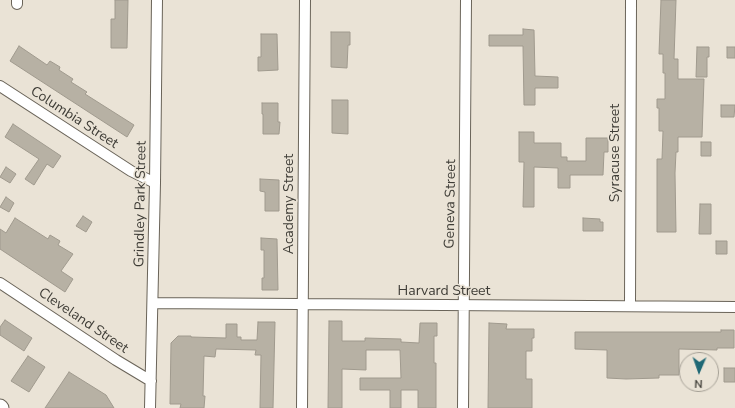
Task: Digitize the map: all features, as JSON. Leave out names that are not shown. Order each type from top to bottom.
[{"type":"street","name":"Grindley Park Street","points":[[150,408],[155,183],[156,0]]},
{"type":"street","name":"Academy Street","points":[[302,408],[305,0]]},
{"type":"street","name":"Geneva Street","points":[[463,408],[466,0]]},
{"type":"street","name":"Syracuse Street","points":[[630,306],[631,0]]},
{"type":"street","name":"Columbia Street","points":[[0,86],[131,171],[155,183]]},
{"type":"street","name":"Cleveland Street","points":[[0,283],[116,360],[151,381]]},
{"type":"street","name":"Harvard Street","points":[[153,303],[735,308]]},
{"type":"building","points":[[115,0],[128,0],[127,48],[111,48],[111,19],[115,19]]},
{"type":"building","points":[[661,0],[676,0],[674,59],[678,59],[678,79],[704,79],[702,137],[678,137],[678,152],[676,152],[675,173],[676,232],[657,232],[657,159],[662,159],[663,131],[659,131],[659,108],[657,108],[657,99],[665,99],[663,54],[659,54]]},
{"type":"building","points":[[523,29],[534,30],[535,76],[558,77],[558,88],[535,88],[535,105],[524,105],[523,46],[489,46],[489,35],[523,35]]},
{"type":"building","points":[[331,32],[350,32],[347,68],[331,67]]},
{"type":"building","points":[[261,34],[277,34],[278,70],[258,71],[258,57],[261,57]]},
{"type":"building","points":[[19,46],[47,65],[50,61],[60,67],[59,70],[73,79],[71,82],[87,92],[85,94],[134,125],[127,137],[10,61]]},
{"type":"building","points":[[697,47],[709,47],[709,57],[707,57],[707,77],[696,77]]},
{"type":"building","points":[[727,47],[735,47],[735,58],[727,58]]},
{"type":"building","points":[[332,100],[348,100],[348,134],[332,133]]},
{"type":"building","points":[[262,103],[278,103],[278,122],[280,122],[279,134],[263,134]]},
{"type":"building","points":[[721,105],[735,105],[734,117],[721,117]]},
{"type":"building","points":[[13,124],[61,156],[53,168],[47,164],[34,185],[25,179],[39,159],[5,137]]},
{"type":"building","points":[[519,132],[534,132],[534,143],[561,143],[561,157],[567,157],[567,161],[586,161],[586,138],[608,138],[608,152],[604,152],[603,175],[570,175],[570,188],[558,188],[558,168],[534,167],[534,207],[523,207],[524,162],[519,162]]},
{"type":"building","points":[[701,142],[711,142],[711,156],[701,156]]},
{"type":"building","points":[[6,167],[16,174],[10,183],[0,177]]},
{"type":"building","points":[[260,179],[279,180],[279,211],[265,211],[265,192],[260,191]]},
{"type":"building","points":[[6,197],[14,203],[9,212],[0,207]]},
{"type":"building","points":[[700,204],[711,204],[711,234],[699,234]]},
{"type":"building","points":[[83,216],[92,222],[86,232],[76,226]]},
{"type":"building","points":[[15,218],[48,239],[50,235],[60,241],[58,245],[73,254],[61,271],[73,279],[65,292],[0,249],[0,229],[6,233]]},
{"type":"building","points":[[583,218],[600,219],[600,222],[603,222],[603,231],[583,231]]},
{"type":"building","points":[[261,238],[277,239],[278,290],[262,290],[262,278],[264,278],[264,250],[261,250]]},
{"type":"building","points":[[716,241],[727,241],[727,254],[716,254]]},
{"type":"building","points":[[5,320],[32,338],[24,351],[0,335],[0,327]]},
{"type":"building","points":[[329,321],[342,321],[342,341],[365,341],[365,338],[401,339],[401,342],[419,343],[420,323],[437,323],[437,336],[434,336],[434,363],[436,363],[436,408],[418,408],[418,390],[401,390],[401,408],[390,408],[390,390],[360,390],[360,378],[401,378],[400,350],[366,350],[366,370],[342,369],[342,408],[328,408]]},
{"type":"building","points":[[258,322],[275,322],[273,408],[260,408],[261,355],[255,355],[256,350],[216,349],[215,357],[204,356],[204,408],[180,408],[181,404],[170,404],[171,343],[178,336],[226,338],[226,324],[237,324],[237,337],[241,337],[241,340],[257,340]]},
{"type":"building","points":[[489,323],[507,324],[506,329],[534,329],[532,351],[526,351],[526,379],[532,379],[532,408],[488,408]]},
{"type":"building","points":[[721,330],[734,330],[734,348],[717,348],[717,350],[679,349],[679,375],[659,375],[659,378],[607,378],[607,350],[575,349],[575,332],[721,332]]},
{"type":"building","points":[[28,356],[45,367],[29,392],[11,381]]},
{"type":"building","points":[[724,368],[735,368],[735,382],[724,382]]},
{"type":"building","points":[[69,372],[106,395],[114,408],[45,408]]}]
